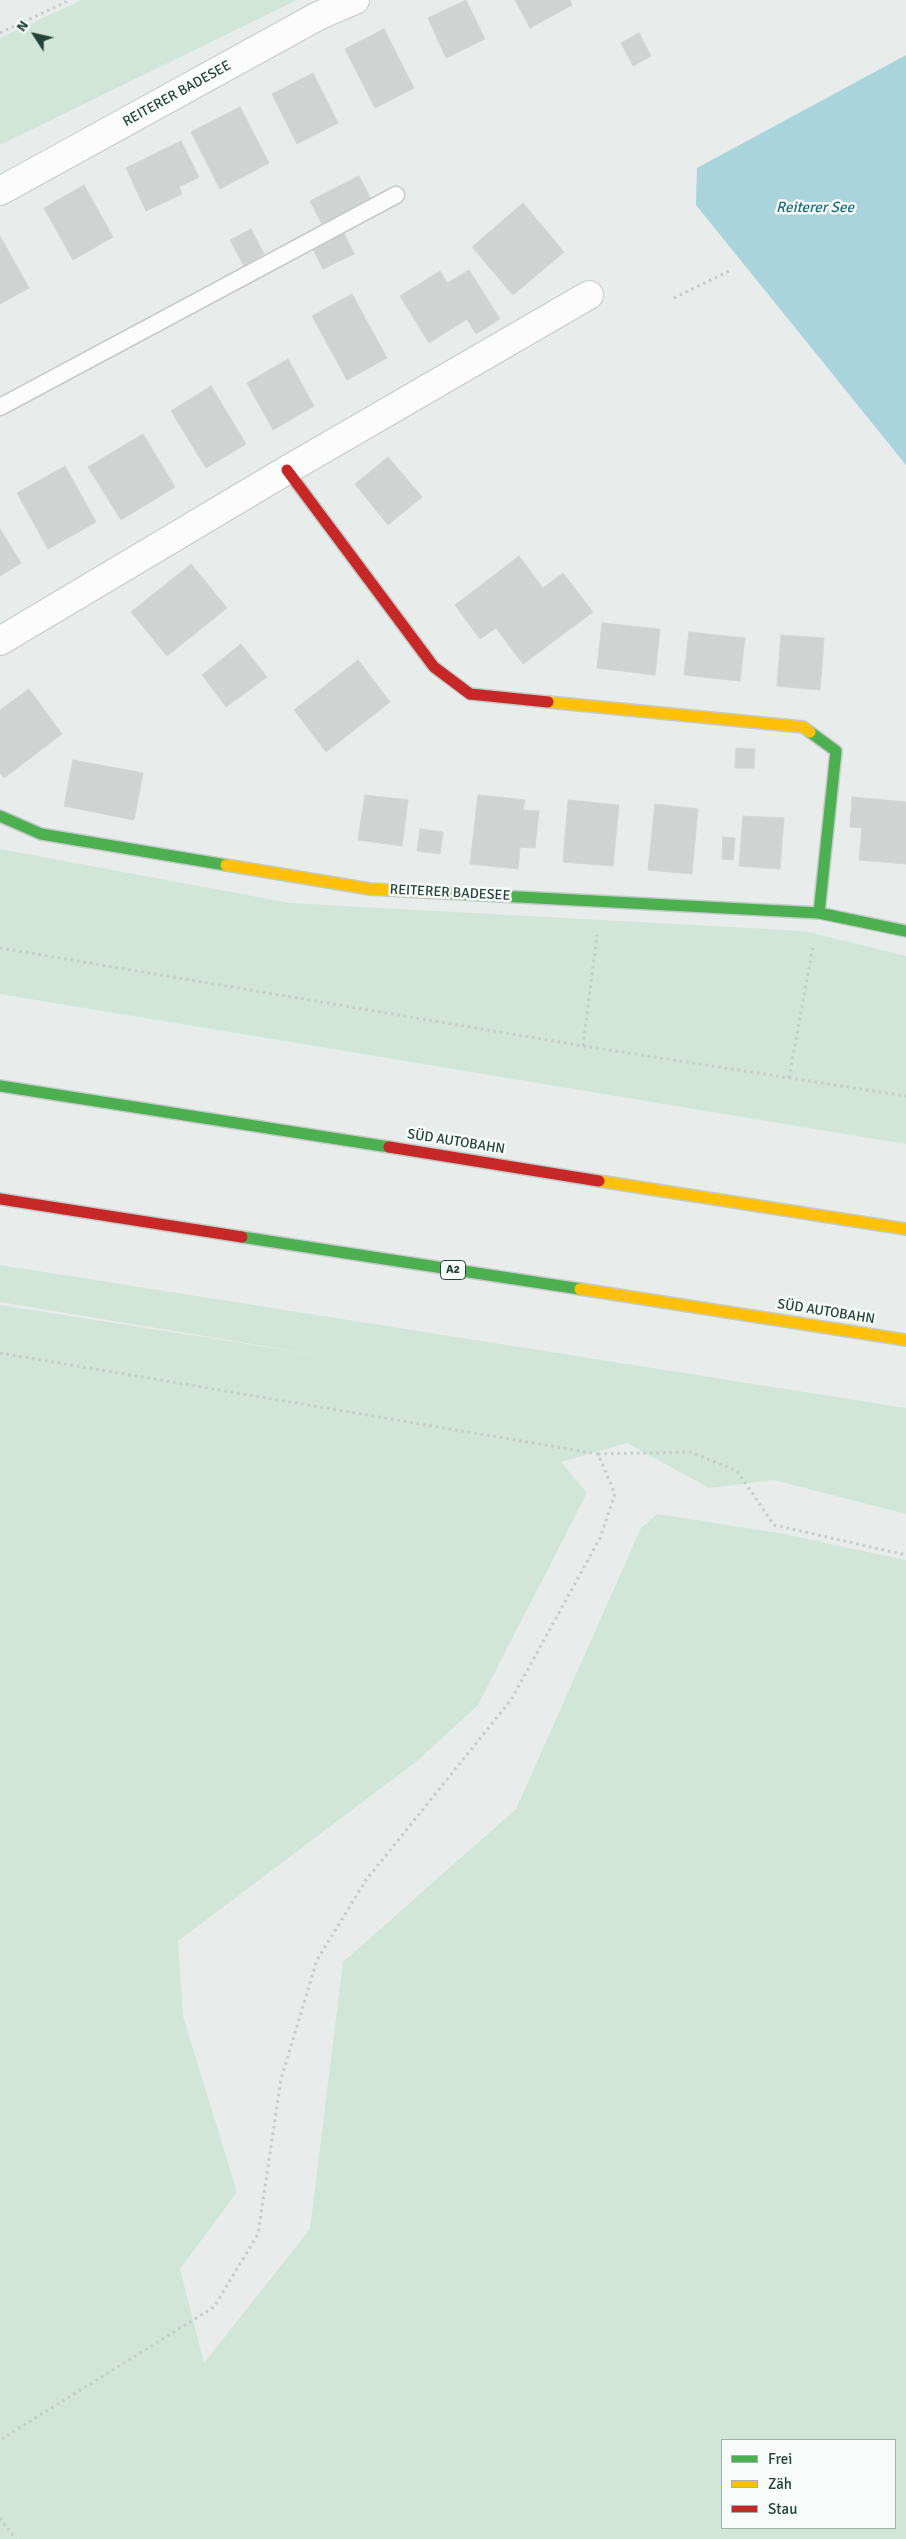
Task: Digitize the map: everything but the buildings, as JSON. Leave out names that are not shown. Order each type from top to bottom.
[{"type":"main road","points":[[288,470],[434,667],[470,694],[803,727],[836,751],[819,913]]},
{"type":"main road","name":"REITERER BADESEE","points":[[0,816],[41,834],[370,889],[819,913],[906,931]]},
{"type":"main road","name":"SÜD AUTOBAHN","points":[[0,1086],[906,1229]]},
{"type":"main road","name":"SÜD AUTOBAHN","points":[[0,1199],[906,1340]]},
{"type":"street","name":"REITERER BADESEE","points":[[0,190],[318,16],[355,0]]},
{"type":"street","points":[[0,641],[288,470],[588,296]]},
{"type":"lane","points":[[0,407],[68,368],[396,195]]},
{"type":"path","points":[[0,33],[70,0]]},
{"type":"path","points":[[674,298],[731,270]]},
{"type":"path","points":[[584,1046],[601,901]]},
{"type":"path","points":[[789,1078],[819,913]]},
{"type":"path","points":[[0,948],[584,1046],[906,1096]]},
{"type":"path","points":[[0,1353],[598,1454],[690,1452],[737,1471],[774,1525],[906,1555]]},
{"type":"path","points":[[0,2440],[214,2307],[258,2234],[281,2079],[317,1960],[366,1880],[511,1700],[600,1538],[615,1494],[598,1454]]},
{"type":"path","points":[[0,2518],[16,2539]]},
{"type":"green space","points":[[82,0],[297,0],[0,145],[0,38]]},
{"type":"green space","points":[[0,849],[290,903],[804,931],[906,956],[906,1144],[0,994]]},
{"type":"green space","points":[[0,1265],[906,1408],[906,1514],[774,1480],[709,1488],[627,1443],[561,1462],[587,1493],[478,1705],[417,1761],[178,1941],[183,2016],[237,2192],[180,2269],[204,2363],[310,2229],[343,1962],[516,1809],[641,1528],[657,1514],[779,1533],[906,1560],[906,2539],[0,2539],[0,1305],[330,1357],[0,1302]]},
{"type":"water","name":"Reiterer See","points":[[906,55],[906,465],[696,205],[697,168]]},
{"type":"traffic: fast","points":[[810,732],[836,751],[819,913]]},
{"type":"traffic: fast","points":[[0,816],[41,834],[226,865]]},
{"type":"traffic: fast","points":[[444,893],[819,913],[906,931]]},
{"type":"traffic: fast","points":[[0,1086],[389,1147]]},
{"type":"traffic: fast","points":[[242,1237],[580,1289]]},
{"type":"traffic: slow","points":[[548,702],[803,727],[810,732]]},
{"type":"traffic: slow","points":[[226,865],[370,889],[444,893]]},
{"type":"traffic: slow","points":[[599,1181],[906,1229]]},
{"type":"traffic: slow","points":[[580,1289],[906,1340]]},
{"type":"traffic: jam","points":[[287,470],[434,667],[470,694],[548,702]]},
{"type":"traffic: jam","points":[[389,1147],[599,1181]]},
{"type":"traffic: jam","points":[[0,1199],[242,1237]]}]
